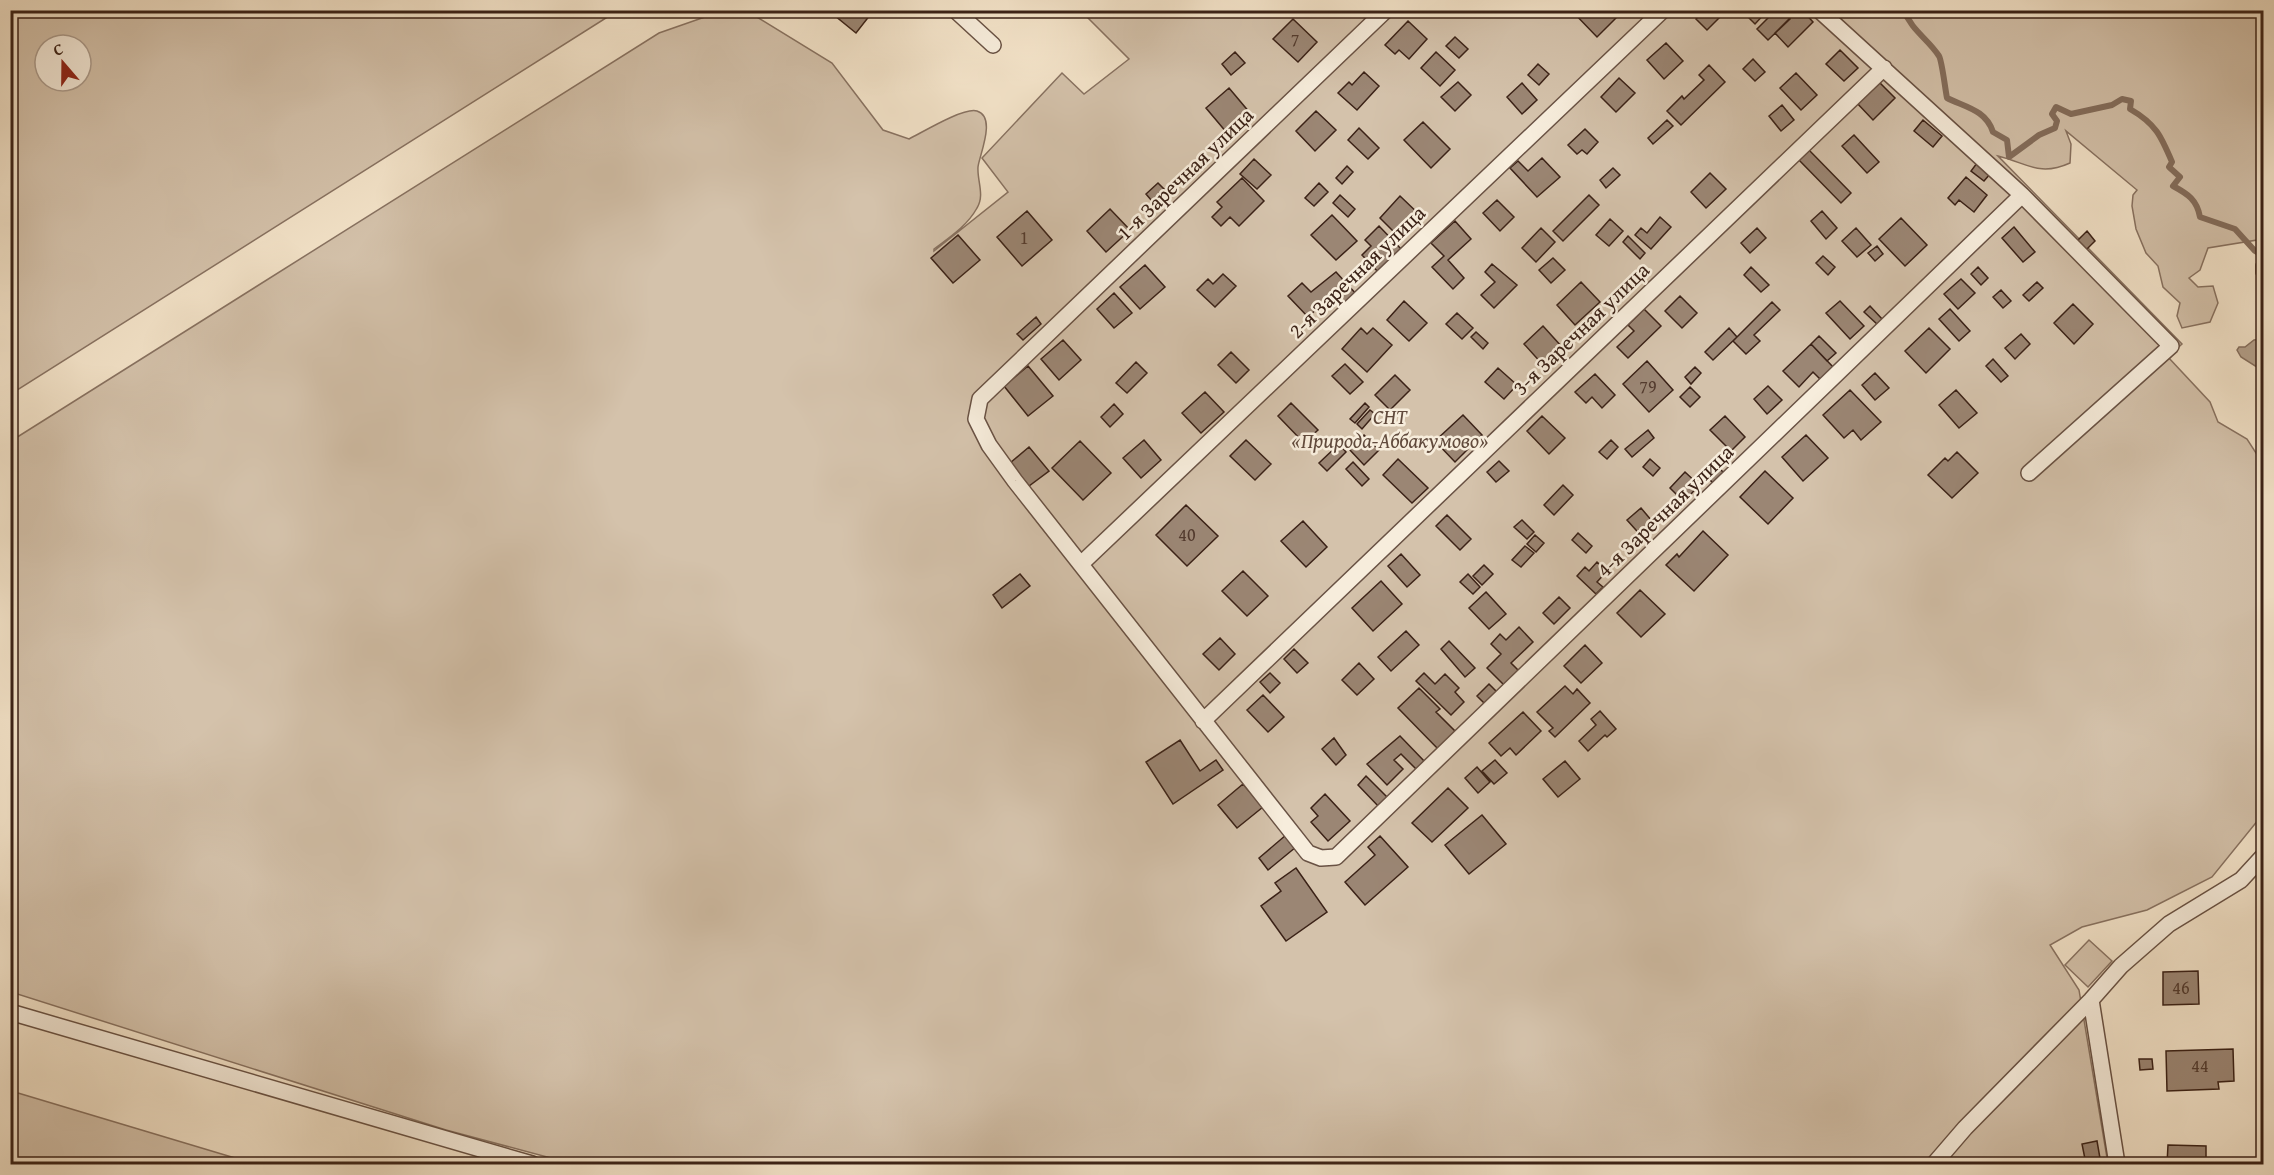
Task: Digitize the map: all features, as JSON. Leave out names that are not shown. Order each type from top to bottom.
[{"type":"street","points":[[955,10],[993,45]]},
{"type":"street","name":"1-я Заречная улица","points":[[1336,858],[1321,858],[1308,853],[1009,472],[989,445],[976,419],[980,399],[1386,10]]},
{"type":"street","name":"2-я Заречная улица","points":[[1081,564],[1663,10]]},
{"type":"street","points":[[1819,10],[2022,195],[2171,346],[2028,472]]},
{"type":"street","name":"3-я Заречная улица","points":[[1203,721],[1884,68]]},
{"type":"street","name":"4-я Заречная улица","points":[[1336,858],[2022,195]]},
{"type":"street","points":[[1934,1164],[1965,1128],[2091,1000],[2121,966],[2169,924],[2241,880],[2264,855]]},
{"type":"street","points":[[2091,1000],[2117,1164]]},
{"type":"street","points":[[10,1012],[532,1164]]},
{"type":"green space","points":[[11,10],[617,11],[11,394]]},
{"type":"green space","name":"СНТ «Природа-Аббакумово»","points":[[722,11],[747,11],[832,63],[883,130],[909,139],[963,113],[977,111],[983,115],[986,128],[978,167],[981,193],[979,203],[963,226],[934,251],[1008,192],[982,158],[1062,73],[1084,94],[1129,59],[1081,11],[2263,11],[2263,239],[2208,248],[2200,270],[2189,278],[2198,287],[2213,286],[2218,303],[2210,322],[2182,328],[2177,316],[2180,303],[2163,287],[2158,266],[2146,253],[2136,229],[2132,206],[2133,195],[2137,190],[2066,131],[2071,144],[2070,163],[2050,169],[2041,169],[1998,156],[2182,344],[2168,357],[2210,402],[2218,422],[2247,439],[2258,456],[2263,472],[2263,814],[2212,877],[2147,910],[2082,927],[2050,945],[2079,990],[2108,1164],[573,1164],[446,1130],[11,992],[11,441],[659,33]]},
{"type":"green space","points":[[2089,940],[2112,961],[2088,987],[2065,965]]},
{"type":"green space","points":[[11,1090],[18,1093],[255,1164],[11,1164]]},
{"type":"shaded area","points":[[2264,339],[2263,371],[2241,357],[2237,350],[2254,340]]},
{"type":"building","points":[[837,10],[874,10],[856,33],[834,15]]},
{"type":"building","points":[[1571,10],[1624,10],[1597,37]]},
{"type":"building","points":[[1705,10],[1719,10],[1723,14],[1707,30],[1696,19]]},
{"type":"building","points":[[1741,10],[1768,10],[1755,24]]},
{"type":"building","points":[[1776,10],[1781,10],[1790,19],[1768,40],[1757,29]]},
{"type":"building","points":[[1798,10],[1802,10],[1813,22],[1788,47],[1775,33]]},
{"type":"building","points":[[1293,19],[1317,42],[1298,62],[1273,39]]},
{"type":"building","points":[[1408,21],[1427,39],[1409,59],[1399,50],[1395,54],[1385,45]]},
{"type":"building","points":[[1455,37],[1468,49],[1459,58],[1446,46]]},
{"type":"building","points":[[1666,43],[1683,61],[1664,79],[1647,60]]},
{"type":"building","points":[[1840,50],[1858,68],[1844,81],[1826,64]]},
{"type":"building","points":[[1235,52],[1245,63],[1231,75],[1222,64]]},
{"type":"building","points":[[1436,52],[1455,70],[1440,86],[1421,68]]},
{"type":"building","points":[[1753,59],[1765,72],[1755,81],[1743,69]]},
{"type":"building","points":[[1538,64],[1549,74],[1539,85],[1528,75]]},
{"type":"building","points":[[1709,65],[1725,82],[1681,125],[1667,111],[1682,96],[1684,99],[1704,80],[1699,75]]},
{"type":"building","points":[[1364,72],[1379,86],[1357,110],[1338,93],[1349,82],[1352,85]]},
{"type":"building","points":[[1796,73],[1817,95],[1801,110],[1780,88]]},
{"type":"building","points":[[1619,78],[1635,93],[1616,112],[1601,97]]},
{"type":"building","points":[[1878,81],[1895,98],[1873,120],[1856,102]]},
{"type":"building","points":[[1458,82],[1471,95],[1455,111],[1441,97]]},
{"type":"building","points":[[1522,83],[1537,100],[1522,114],[1507,97]]},
{"type":"building","points":[[1229,88],[1250,113],[1227,133],[1206,108]]},
{"type":"building","points":[[1782,105],[1794,120],[1781,131],[1769,116]]},
{"type":"building","points":[[1316,111],[1336,130],[1315,151],[1296,131]]},
{"type":"building","points":[[1667,120],[1673,126],[1653,144],[1648,138]]},
{"type":"building","points":[[1923,120],[1942,136],[1933,147],[1914,131]]},
{"type":"building","points":[[1423,122],[1450,149],[1431,168],[1404,140]]},
{"type":"building","points":[[1359,128],[1379,148],[1368,159],[1348,140]]},
{"type":"building","points":[[1585,129],[1598,142],[1587,154],[1582,150],[1577,154],[1568,145]]},
{"type":"building","points":[[1854,135],[1879,162],[1867,173],[1842,146]]},
{"type":"building","points":[[1808,149],[1851,193],[1841,203],[1798,159]]},
{"type":"building","points":[[1542,158],[1560,177],[1537,197],[1510,168],[1518,161],[1528,171]]},
{"type":"building","points":[[1254,159],[1271,175],[1257,189],[1240,174]]},
{"type":"building","points":[[1977,163],[1990,174],[1984,181],[1971,171]]},
{"type":"building","points":[[1347,166],[1353,172],[1342,184],[1336,178]]},
{"type":"building","points":[[1613,168],[1620,175],[1606,188],[1600,180]]},
{"type":"building","points":[[1710,173],[1726,189],[1706,208],[1691,192]]},
{"type":"building","points":[[1966,177],[1987,195],[1974,212],[1959,200],[1955,205],[1948,198]]},
{"type":"building","points":[[1242,178],[1264,201],[1239,226],[1230,217],[1221,226],[1212,217],[1222,207],[1217,202]]},
{"type":"building","points":[[1158,183],[1170,195],[1157,207],[1146,194]]},
{"type":"building","points":[[1319,183],[1328,192],[1314,206],[1305,198]]},
{"type":"building","points":[[1340,195],[1355,209],[1348,217],[1333,203]]},
{"type":"building","points":[[1589,195],[1599,205],[1563,241],[1553,231]]},
{"type":"building","points":[[1400,196],[1423,218],[1402,240],[1380,218]]},
{"type":"building","points":[[1497,200],[1514,217],[1500,231],[1483,213]]},
{"type":"building","points":[[1110,209],[1130,230],[1106,252],[1087,231]]},
{"type":"building","points":[[1027,211],[1052,240],[1022,266],[997,237]]},
{"type":"building","points":[[1822,211],[1837,228],[1826,239],[1811,221]]},
{"type":"building","points":[[1332,215],[1357,241],[1336,260],[1311,235]]},
{"type":"building","points":[[1660,217],[1671,227],[1651,249],[1635,235],[1641,228],[1647,233]]},
{"type":"building","points":[[1901,218],[1927,245],[1905,266],[1879,239]]},
{"type":"building","points":[[1610,219],[1623,231],[1609,246],[1596,235]]},
{"type":"building","points":[[1455,221],[1471,239],[1448,260],[1464,278],[1453,289],[1432,267],[1444,256],[1431,243]]},
{"type":"building","points":[[1379,226],[1402,250],[1379,273],[1362,255],[1371,246],[1365,240]]},
{"type":"building","points":[[2014,227],[2035,252],[2023,262],[2002,238]]},
{"type":"building","points":[[1541,228],[1555,242],[1536,262],[1522,248]]},
{"type":"building","points":[[1757,228],[1766,238],[1750,253],[1741,243]]},
{"type":"building","points":[[1856,228],[1871,245],[1857,257],[1842,241]]},
{"type":"building","points":[[2087,231],[2095,241],[2085,251],[2076,242]]},
{"type":"building","points":[[958,235],[980,260],[953,283],[931,258]]},
{"type":"building","points":[[1628,236],[1645,253],[1640,259],[1623,242]]},
{"type":"building","points":[[1877,246],[1883,254],[1875,261],[1868,253]]},
{"type":"building","points":[[1823,256],[1835,267],[1828,275],[1816,263]]},
{"type":"building","points":[[1553,258],[1565,270],[1551,283],[1539,270]]},
{"type":"building","points":[[1492,264],[1517,285],[1494,308],[1481,295],[1495,282],[1485,272]]},
{"type":"building","points":[[1145,265],[1165,287],[1140,309],[1120,287]]},
{"type":"building","points":[[1751,267],[1769,285],[1761,292],[1744,275]]},
{"type":"building","points":[[1978,267],[1988,278],[1981,285],[1971,274]]},
{"type":"building","points":[[1336,272],[1357,295],[1343,307],[1332,295],[1308,317],[1288,296],[1302,283],[1311,292]]},
{"type":"building","points":[[1223,274],[1236,286],[1215,307],[1197,290],[1208,279],[1213,284]]},
{"type":"building","points":[[1961,279],[1975,293],[1958,309],[1944,294]]},
{"type":"building","points":[[1581,282],[1600,302],[1575,325],[1557,305]]},
{"type":"building","points":[[2037,282],[2043,288],[2029,301],[2023,295]]},
{"type":"building","points":[[2001,290],[2011,301],[2003,308],[1993,297]]},
{"type":"building","points":[[1114,293],[1132,313],[1114,328],[1097,309]]},
{"type":"building","points":[[1680,296],[1697,313],[1682,328],[1665,311]]},
{"type":"building","points":[[1404,301],[1427,323],[1409,341],[1387,320]]},
{"type":"building","points":[[1840,301],[1864,326],[1850,339],[1826,313]]},
{"type":"building","points":[[1772,302],[1780,310],[1754,335],[1760,341],[1746,354],[1733,341]]},
{"type":"building","points":[[2073,304],[2093,324],[2074,344],[2054,323]]},
{"type":"building","points":[[1870,306],[1883,320],[1878,325],[1864,312]]},
{"type":"building","points":[[1644,309],[1661,326],[1628,358],[1617,347],[1634,331],[1628,325]]},
{"type":"building","points":[[1950,309],[1970,331],[1959,341],[1939,319]]},
{"type":"building","points":[[1457,313],[1473,328],[1462,339],[1446,324]]},
{"type":"building","points":[[1036,317],[1041,324],[1023,340],[1017,334]]},
{"type":"building","points":[[1543,326],[1562,347],[1543,365],[1524,344]]},
{"type":"building","points":[[1361,328],[1367,334],[1373,328],[1392,345],[1367,372],[1342,349]]},
{"type":"building","points":[[1729,328],[1737,337],[1713,360],[1705,352]]},
{"type":"building","points":[[1929,328],[1950,349],[1926,373],[1905,351]]},
{"type":"building","points":[[1476,332],[1488,343],[1483,349],[1471,337]]},
{"type":"building","points":[[2021,334],[2030,344],[2015,359],[2005,348]]},
{"type":"building","points":[[1819,336],[1836,353],[1827,361],[1811,344]]},
{"type":"building","points":[[1063,340],[1081,360],[1059,380],[1041,359]]},
{"type":"building","points":[[1811,344],[1834,368],[1821,380],[1813,372],[1799,387],[1783,371]]},
{"type":"building","points":[[1231,352],[1249,370],[1236,383],[1218,365]]},
{"type":"building","points":[[1993,359],[2008,376],[2001,382],[1986,366]]},
{"type":"building","points":[[1647,361],[1673,390],[1649,412],[1623,384]]},
{"type":"building","points":[[1136,362],[1147,373],[1127,393],[1116,383]]},
{"type":"building","points":[[1345,364],[1363,382],[1350,394],[1332,376]]},
{"type":"building","points":[[1028,366],[1053,396],[1028,416],[1004,386]]},
{"type":"building","points":[[1695,367],[1701,373],[1691,384],[1685,377]]},
{"type":"building","points":[[1498,368],[1517,385],[1504,399],[1485,382]]},
{"type":"building","points":[[1875,373],[1889,388],[1875,400],[1862,385]]},
{"type":"building","points":[[1595,374],[1615,395],[1602,408],[1592,397],[1586,403],[1575,392]]},
{"type":"building","points":[[1395,375],[1410,390],[1390,410],[1375,395]]},
{"type":"building","points":[[1768,386],[1782,400],[1767,414],[1754,399]]},
{"type":"building","points":[[1690,387],[1700,397],[1690,407],[1680,397]]},
{"type":"building","points":[[1850,390],[1881,422],[1861,440],[1853,430],[1844,438],[1823,415]]},
{"type":"building","points":[[1956,390],[1977,413],[1959,428],[1939,405]]},
{"type":"building","points":[[1205,392],[1224,412],[1201,433],[1182,413]]},
{"type":"building","points":[[1291,403],[1318,430],[1304,443],[1278,416]]},
{"type":"building","points":[[1365,403],[1369,407],[1355,423],[1350,419]]},
{"type":"building","points":[[1114,404],[1123,414],[1110,427],[1101,417]]},
{"type":"building","points":[[1370,410],[1375,414],[1362,429],[1357,424]]},
{"type":"building","points":[[1463,415],[1482,435],[1455,462],[1435,441]]},
{"type":"building","points":[[1542,416],[1565,438],[1549,454],[1527,431]]},
{"type":"building","points":[[1725,416],[1745,437],[1731,451],[1710,430]]},
{"type":"building","points":[[1648,430],[1654,438],[1632,457],[1625,449]]},
{"type":"building","points":[[1364,435],[1379,450],[1364,465],[1349,449]]},
{"type":"building","points":[[1806,435],[1828,458],[1803,481],[1782,457]]},
{"type":"building","points":[[1144,440],[1161,460],[1141,478],[1123,458]]},
{"type":"building","points":[[1246,440],[1271,464],[1255,480],[1230,456]]},
{"type":"building","points":[[1611,440],[1618,447],[1607,459],[1599,452]]},
{"type":"building","points":[[1080,441],[1111,473],[1083,500],[1052,468]]},
{"type":"building","points":[[1339,444],[1346,452],[1327,471],[1319,463]]},
{"type":"building","points":[[1029,447],[1049,471],[1029,486],[1010,463]]},
{"type":"building","points":[[1957,452],[1978,473],[1952,498],[1928,475],[1945,458],[1948,461]]},
{"type":"building","points":[[1398,459],[1428,488],[1412,503],[1383,475]]},
{"type":"building","points":[[1650,459],[1660,468],[1653,476],[1643,467]]},
{"type":"building","points":[[1499,461],[1509,471],[1496,482],[1487,472]]},
{"type":"building","points":[[1712,461],[1725,474],[1714,484],[1701,471]]},
{"type":"building","points":[[1353,462],[1369,479],[1362,486],[1346,469]]},
{"type":"building","points":[[1765,471],[1793,498],[1768,524],[1740,497]]},
{"type":"building","points":[[1685,472],[1699,485],[1684,502],[1670,488]]},
{"type":"building","points":[[1563,485],[1573,495],[1554,515],[1544,505]]},
{"type":"building","points":[[1186,505],[1218,536],[1187,566],[1156,535]]},
{"type":"building","points":[[1641,508],[1657,527],[1644,539],[1627,520]]},
{"type":"building","points":[[1447,515],[1471,539],[1460,550],[1436,526]]},
{"type":"building","points":[[1522,520],[1534,532],[1527,539],[1514,527]]},
{"type":"building","points":[[1303,521],[1327,547],[1306,567],[1281,541]]},
{"type":"building","points":[[1703,531],[1728,555],[1694,591],[1666,565],[1677,554],[1679,557]]},
{"type":"building","points":[[1578,533],[1592,546],[1586,553],[1572,540]]},
{"type":"building","points":[[1535,535],[1544,543],[1536,552],[1527,544]]},
{"type":"building","points":[[1525,546],[1534,553],[1521,567],[1512,560]]},
{"type":"building","points":[[1401,554],[1420,575],[1407,587],[1388,566]]},
{"type":"building","points":[[1597,562],[1607,571],[1597,582],[1603,587],[1596,594],[1577,576],[1585,567],[1589,571]]},
{"type":"building","points":[[1484,565],[1493,574],[1482,585],[1473,576]]},
{"type":"building","points":[[1243,571],[1268,596],[1247,616],[1222,591]]},
{"type":"building","points":[[1020,574],[1030,586],[1002,608],[993,595]]},
{"type":"building","points":[[1468,574],[1480,587],[1473,594],[1460,582]]},
{"type":"building","points":[[1381,581],[1402,604],[1373,631],[1352,608]]},
{"type":"building","points":[[1640,590],[1665,614],[1641,637],[1617,613]]},
{"type":"building","points":[[1486,592],[1506,614],[1489,629],[1469,608]]},
{"type":"building","points":[[1559,597],[1570,608],[1554,624],[1543,613]]},
{"type":"building","points":[[1519,627],[1533,642],[1511,663],[1520,672],[1505,686],[1487,668],[1501,654],[1491,644],[1500,634],[1506,640]]},
{"type":"building","points":[[1406,631],[1419,645],[1391,671],[1378,657]]},
{"type":"building","points":[[1220,638],[1235,654],[1219,670],[1203,654]]},
{"type":"building","points":[[1449,641],[1475,668],[1465,677],[1441,649]]},
{"type":"building","points":[[1585,645],[1602,663],[1581,683],[1564,666]]},
{"type":"building","points":[[1294,649],[1308,663],[1297,673],[1284,659]]},
{"type":"building","points":[[1359,663],[1374,679],[1357,695],[1342,680]]},
{"type":"building","points":[[1270,673],[1280,683],[1270,693],[1260,682]]},
{"type":"building","points":[[1424,673],[1435,684],[1445,674],[1459,688],[1455,692],[1464,702],[1451,715],[1416,681]]},
{"type":"building","points":[[1489,684],[1498,693],[1486,705],[1477,696]]},
{"type":"building","points":[[1565,686],[1573,694],[1577,689],[1590,703],[1555,737],[1549,731],[1553,728],[1537,712]]},
{"type":"building","points":[[1419,688],[1440,709],[1436,712],[1457,733],[1439,750],[1398,708]]},
{"type":"building","points":[[1263,695],[1284,717],[1268,732],[1247,710]]},
{"type":"building","points":[[1600,711],[1616,729],[1607,737],[1605,735],[1588,751],[1579,741],[1596,725],[1591,719]]},
{"type":"building","points":[[1523,712],[1541,731],[1516,755],[1510,748],[1501,756],[1489,743]]},
{"type":"building","points":[[1400,736],[1426,763],[1418,771],[1401,754],[1394,760],[1403,769],[1387,785],[1367,764]]},
{"type":"building","points":[[1334,738],[1346,755],[1336,765],[1322,749]]},
{"type":"building","points":[[1180,740],[1200,771],[1216,760],[1223,770],[1173,804],[1146,762]]},
{"type":"building","points":[[1495,760],[1507,773],[1494,784],[1482,771]]},
{"type":"building","points":[[1565,761],[1580,779],[1558,797],[1543,779]]},
{"type":"building","points":[[1477,767],[1490,782],[1478,793],[1465,778]]},
{"type":"building","points":[[1366,776],[1389,799],[1380,808],[1358,785]]},
{"type":"building","points":[[1243,784],[1263,807],[1237,828],[1218,805]]},
{"type":"building","points":[[1448,788],[1468,808],[1432,842],[1412,823]]},
{"type":"building","points":[[1325,794],[1350,821],[1328,841],[1311,822],[1318,816],[1311,808]]},
{"type":"building","points":[[1482,815],[1506,844],[1469,874],[1445,845]]},
{"type":"building","points":[[1286,835],[1296,847],[1268,870],[1259,858]]},
{"type":"building","points":[[1380,836],[1408,867],[1365,905],[1345,882],[1375,855],[1368,847]]},
{"type":"building","points":[[1296,868],[1327,912],[1286,941],[1261,906],[1281,891],[1275,883]]},
{"type":"building","points":[[2198,971],[2199,1004],[2163,1005],[2163,972]]},
{"type":"building","points":[[2233,1049],[2234,1081],[2218,1082],[2219,1089],[2167,1091],[2166,1051]]},
{"type":"building","points":[[2139,1059],[2152,1059],[2153,1069],[2140,1070]]},
{"type":"building","points":[[2097,1141],[2101,1164],[2086,1164],[2082,1144]]},
{"type":"building","points":[[2168,1145],[2206,1146],[2206,1164],[2167,1164]]},
{"type":"waterway","points":[[1904,10],[1915,29],[1939,56],[1947,98],[1980,114],[1993,132],[2007,140],[2009,157],[2039,135],[2055,128],[2057,121],[2052,114],[2056,107],[2071,114],[2112,105],[2122,99],[2131,101],[2130,109],[2157,131],[2172,162],[2169,167],[2180,177],[2173,186],[2191,198],[2197,206],[2200,217],[2235,229],[2255,251],[2264,256]]},
{"type":"waterway","points":[[2264,261],[2258,265],[2258,273],[2264,280]]}]
